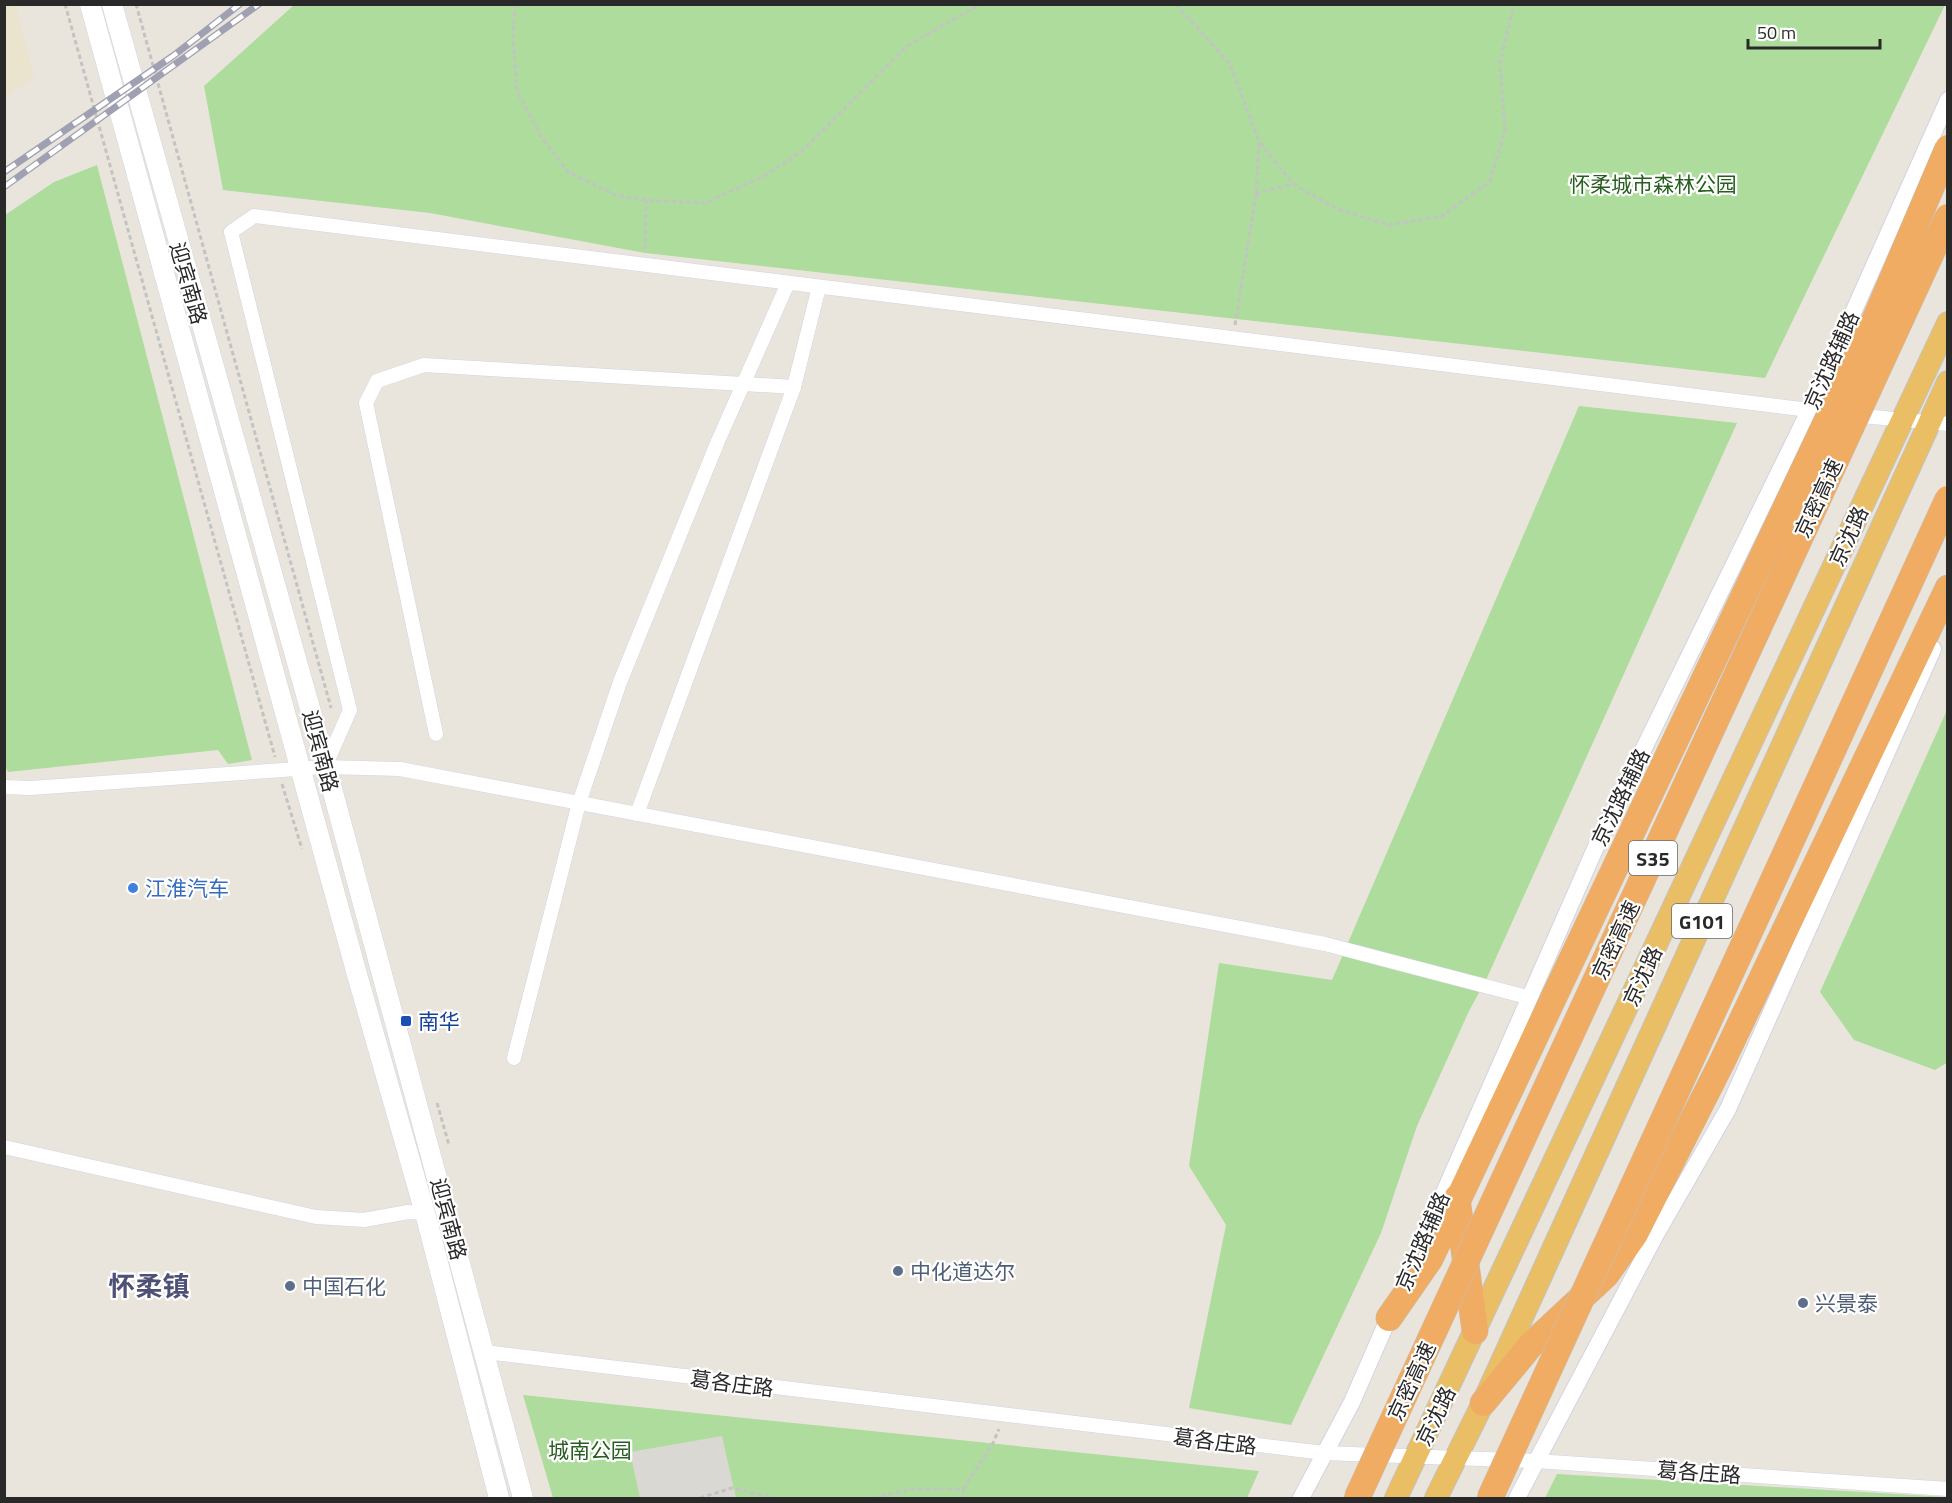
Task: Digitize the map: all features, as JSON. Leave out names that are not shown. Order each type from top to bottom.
[{"type":"highway","points":[[1389,1318],[1430,1259],[1457,1197],[1876,317],[1947,148]]},
{"type":"highway","name":"京密高速","points":[[1357,1498],[1947,217]]},
{"type":"highway","name":"京沈路","points":[[1396,1498],[1947,322]]},
{"type":"highway","name":"京沈路","points":[[1436,1498],[1483,1403],[1938,424],[1947,382]]},
{"type":"highway","points":[[1490,1498],[1947,499]]},
{"type":"highway","points":[[1483,1403],[1531,1345],[1606,1275],[1635,1234],[1722,1062],[1947,588]]},
{"type":"highway","points":[[1457,1197],[1475,1331]]},
{"type":"main road","name":"迎宾南路","points":[[90,4],[358,978],[425,1213],[499,1498]]},
{"type":"main road","name":"迎宾南路","points":[[112,4],[326,767],[523,1498]]},
{"type":"street","name":"京沈路辅路","points":[[1301,1498],[1352,1402],[1527,997],[1598,842],[1809,411],[1947,100]]},
{"type":"street","points":[[326,767],[350,710],[231,232],[254,216],[1809,411],[1938,424]]},
{"type":"street","points":[[514,1058],[579,803],[620,682],[744,382],[788,283]]},
{"type":"street","points":[[637,814],[794,387],[819,287]]},
{"type":"street","points":[[436,734],[366,403],[377,381],[424,365],[744,382],[794,387]]},
{"type":"street","points":[[1517,1498],[1655,1236],[1728,1109],[1947,615]]},
{"type":"street","points":[[4,787],[30,788],[326,767],[400,769],[1325,944],[1527,997]]},
{"type":"street","points":[[4,1147],[316,1217],[364,1220],[408,1212],[425,1213]]},
{"type":"street","name":"葛各庄路","points":[[485,1352],[1324,1453],[1536,1461],[1947,1489]]},
{"type":"path","points":[[65,4],[302,850]]},
{"type":"path","points":[[515,4],[513,37],[518,91],[542,138],[568,172],[618,196],[705,203],[764,176],[801,153],[907,46],[980,4]]},
{"type":"path","points":[[1176,4],[1230,64],[1259,141],[1293,184],[1336,209],[1389,225],[1442,216],[1490,181],[1505,130],[1500,63],[1514,4]]},
{"type":"path","points":[[1231,338],[1238,318],[1256,194],[1259,141]]},
{"type":"path","points":[[1256,194],[1293,184]]},
{"type":"path","points":[[646,200],[646,265]]},
{"type":"path","points":[[965,1498],[963,1489],[993,1443],[1004,1416]]},
{"type":"path","points":[[700,1498],[732,1488],[775,1498]]},
{"type":"path","points":[[874,1498],[911,1489],[963,1489]]},
{"type":"shaded area","points":[[5,4],[16,5],[34,77],[5,98]]},
{"type":"shaded area","points":[[722,1436],[736,1498],[640,1498],[630,1452]]},
{"type":"green space","name":"怀柔城市森林公园","points":[[294,5],[1945,5],[1765,378],[645,253],[430,213],[223,190],[204,86]]},
{"type":"green space","points":[[97,165],[252,760],[228,764],[218,750],[8,772],[5,766],[5,215],[54,182]]},
{"type":"green space","points":[[1579,406],[1737,423],[1486,980],[1469,1011],[1417,1126],[1381,1233],[1291,1425],[1189,1408],[1226,1225],[1189,1166],[1219,963],[1332,980]]},
{"type":"green space","points":[[1947,710],[1948,1062],[1935,1070],[1854,1040],[1820,992]]},
{"type":"green space","name":"城南公园","points":[[523,1395],[1259,1471],[1247,1498],[553,1498]]},
{"type":"green space","points":[[1557,1474],[1947,1497],[1947,1498],[1545,1498]]},
{"type":"railway","points":[[4,172],[173,56],[240,4]]},
{"type":"railway","points":[[4,187],[259,4]]},
{"type":"place","name":"江淮汽车","points":[[133,888]]},
{"type":"place","name":"南华","points":[[406,1021]]},
{"type":"place","name":"中化道达尔","points":[[898,1271]]},
{"type":"place","name":"中国石化","points":[[290,1286]]},
{"type":"place","name":"兴景泰","points":[[1803,1303]]},
{"type":"district","name":"怀柔镇","points":[[149,1285]]}]
